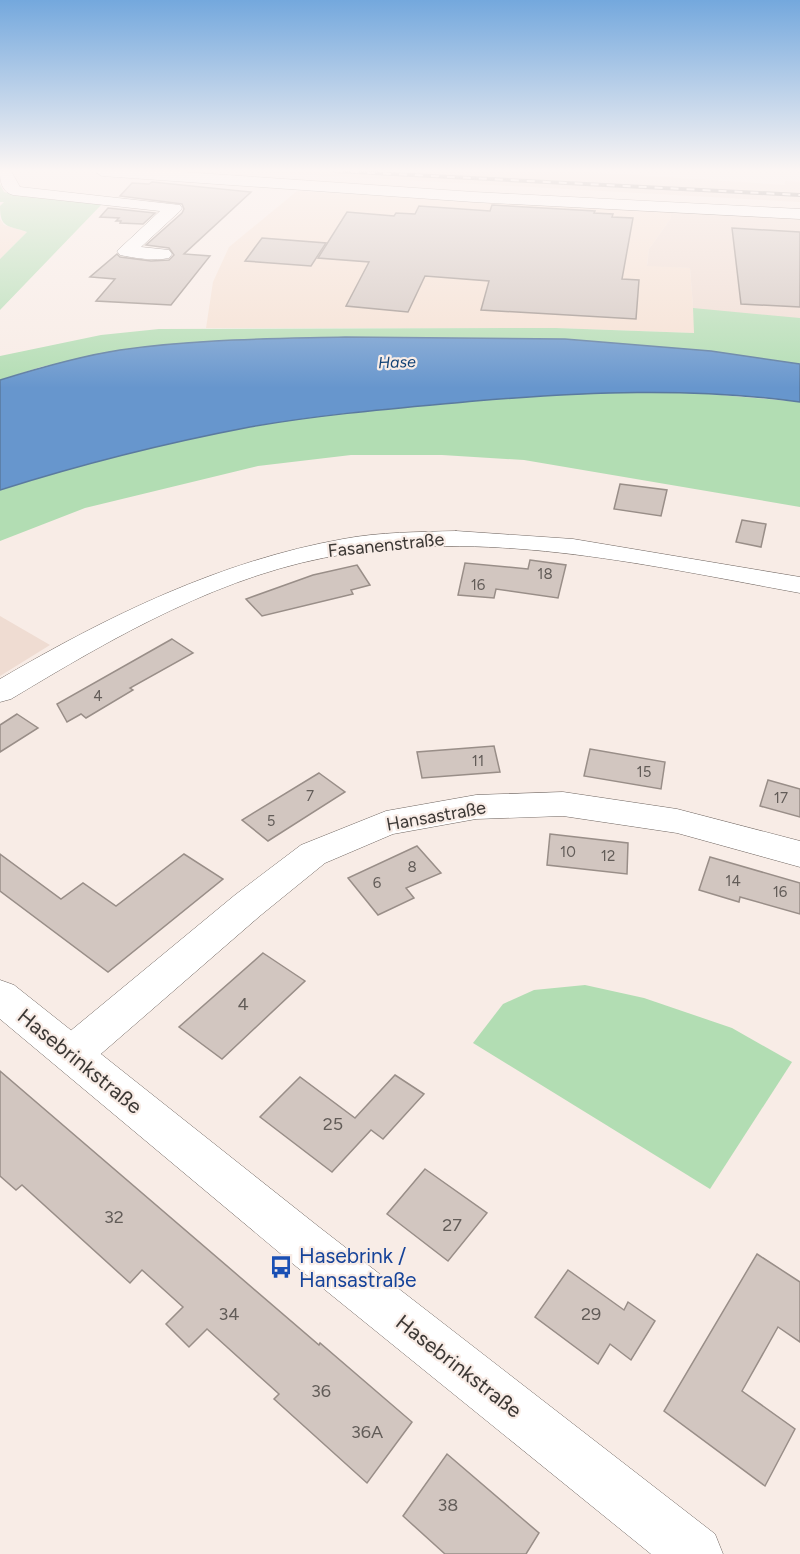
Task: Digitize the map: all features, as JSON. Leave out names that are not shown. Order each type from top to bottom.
[{"type":"street","points":[[134,244],[126,251],[163,254]]},
{"type":"street","name":"Fasanenstraße","points":[[0,692],[63,655],[158,607],[251,571],[306,554],[346,546],[456,538],[528,543],[800,585]]},
{"type":"street","name":"Hansastraße","points":[[72,1054],[248,905],[313,854],[386,823],[476,807],[563,804],[677,821],[800,854]]},
{"type":"street","name":"Hasebrinkstraße","points":[[0,996],[313,1250],[695,1554]]},
{"type":"shaded area","points":[[0,244],[15,244],[0,259]]},
{"type":"shaded area","points":[[233,244],[653,244],[649,249],[647,265],[690,268],[695,333],[556,328],[206,328],[213,282],[229,247]]},
{"type":"shaded area","points":[[653,244],[800,244],[800,346],[695,333],[690,268],[647,266],[649,249]]},
{"type":"shaded area","points":[[0,616],[50,645],[0,676]]},
{"type":"green space","points":[[15,244],[64,244],[0,310],[0,259]]},
{"type":"green space","points":[[693,308],[800,318],[800,364],[711,351],[565,339],[345,337],[229,340],[120,350],[41,367],[0,380],[0,356],[101,335],[159,329],[556,328],[694,333]]},
{"type":"green space","points":[[622,391],[699,393],[800,402],[800,507],[524,460],[442,455],[351,455],[258,466],[85,508],[0,541],[0,490],[62,471],[156,447],[251,427],[344,413]]},
{"type":"green space","points":[[585,985],[644,998],[732,1028],[792,1062],[710,1189],[473,1043],[503,1004],[534,990]]},
{"type":"water","name":"Hase","points":[[345,337],[565,339],[711,351],[800,364],[800,402],[719,394],[638,392],[516,398],[362,412],[278,422],[187,440],[93,463],[0,490],[0,380],[75,359],[148,346],[232,340]]},
{"type":"building","points":[[195,244],[184,254],[210,256],[171,305],[96,301],[115,279],[90,277],[117,254],[120,257],[151,261],[169,260],[174,255],[169,248],[146,245]]},
{"type":"building","points":[[258,244],[326,244],[311,266],[245,261]]},
{"type":"building","points":[[327,244],[628,244],[622,279],[639,280],[636,319],[481,310],[489,281],[425,276],[408,312],[346,306],[369,262],[318,258]]},
{"type":"building","points":[[734,244],[800,244],[800,307],[741,304]]},
{"type":"building","points":[[620,484],[667,490],[661,516],[614,509]]},
{"type":"building","points":[[742,520],[766,524],[761,547],[736,542]]},
{"type":"building","points":[[530,560],[566,565],[558,598],[496,589],[494,598],[458,595],[465,563],[528,569]]},
{"type":"building","points":[[357,565],[370,585],[351,590],[353,594],[262,616],[246,599],[313,575]]},
{"type":"building","points":[[172,639],[193,653],[130,688],[133,690],[86,718],[81,714],[67,722],[57,704]]},
{"type":"building","points":[[17,714],[38,728],[0,752],[0,725]]},
{"type":"building","points":[[494,746],[500,772],[422,778],[417,752]]},
{"type":"building","points":[[590,749],[665,762],[661,789],[584,776]]},
{"type":"building","points":[[319,773],[345,792],[268,841],[242,820]]},
{"type":"building","points":[[768,780],[800,789],[800,817],[760,806]]},
{"type":"building","points":[[550,834],[628,843],[627,874],[547,865]]},
{"type":"building","points":[[417,846],[441,873],[406,888],[414,898],[378,915],[348,878]]},
{"type":"building","points":[[0,854],[61,899],[83,883],[116,906],[184,854],[223,879],[108,972],[0,891]]},
{"type":"building","points":[[710,857],[800,883],[800,914],[740,897],[739,902],[699,890]]},
{"type":"building","points":[[263,953],[305,981],[222,1059],[179,1027]]},
{"type":"building","points":[[0,1071],[412,1422],[367,1483],[274,1399],[279,1394],[207,1329],[189,1347],[166,1324],[183,1307],[142,1270],[130,1283],[22,1185],[16,1190],[0,1176]]},
{"type":"building","points":[[395,1075],[424,1094],[383,1139],[371,1130],[332,1172],[260,1117],[300,1077],[355,1118]]},
{"type":"building","points":[[425,1169],[487,1213],[448,1261],[387,1214]]},
{"type":"building","points":[[757,1254],[800,1282],[800,1342],[778,1327],[742,1391],[795,1429],[765,1486],[664,1411]]},
{"type":"building","points":[[568,1270],[624,1310],[628,1302],[655,1321],[631,1360],[610,1344],[598,1364],[535,1317]]},
{"type":"building","points":[[447,1454],[539,1533],[526,1554],[445,1554],[403,1516]]},
{"type":"place","name":"Hasebrink / Hansastraße","points":[[281,1267]]}]
